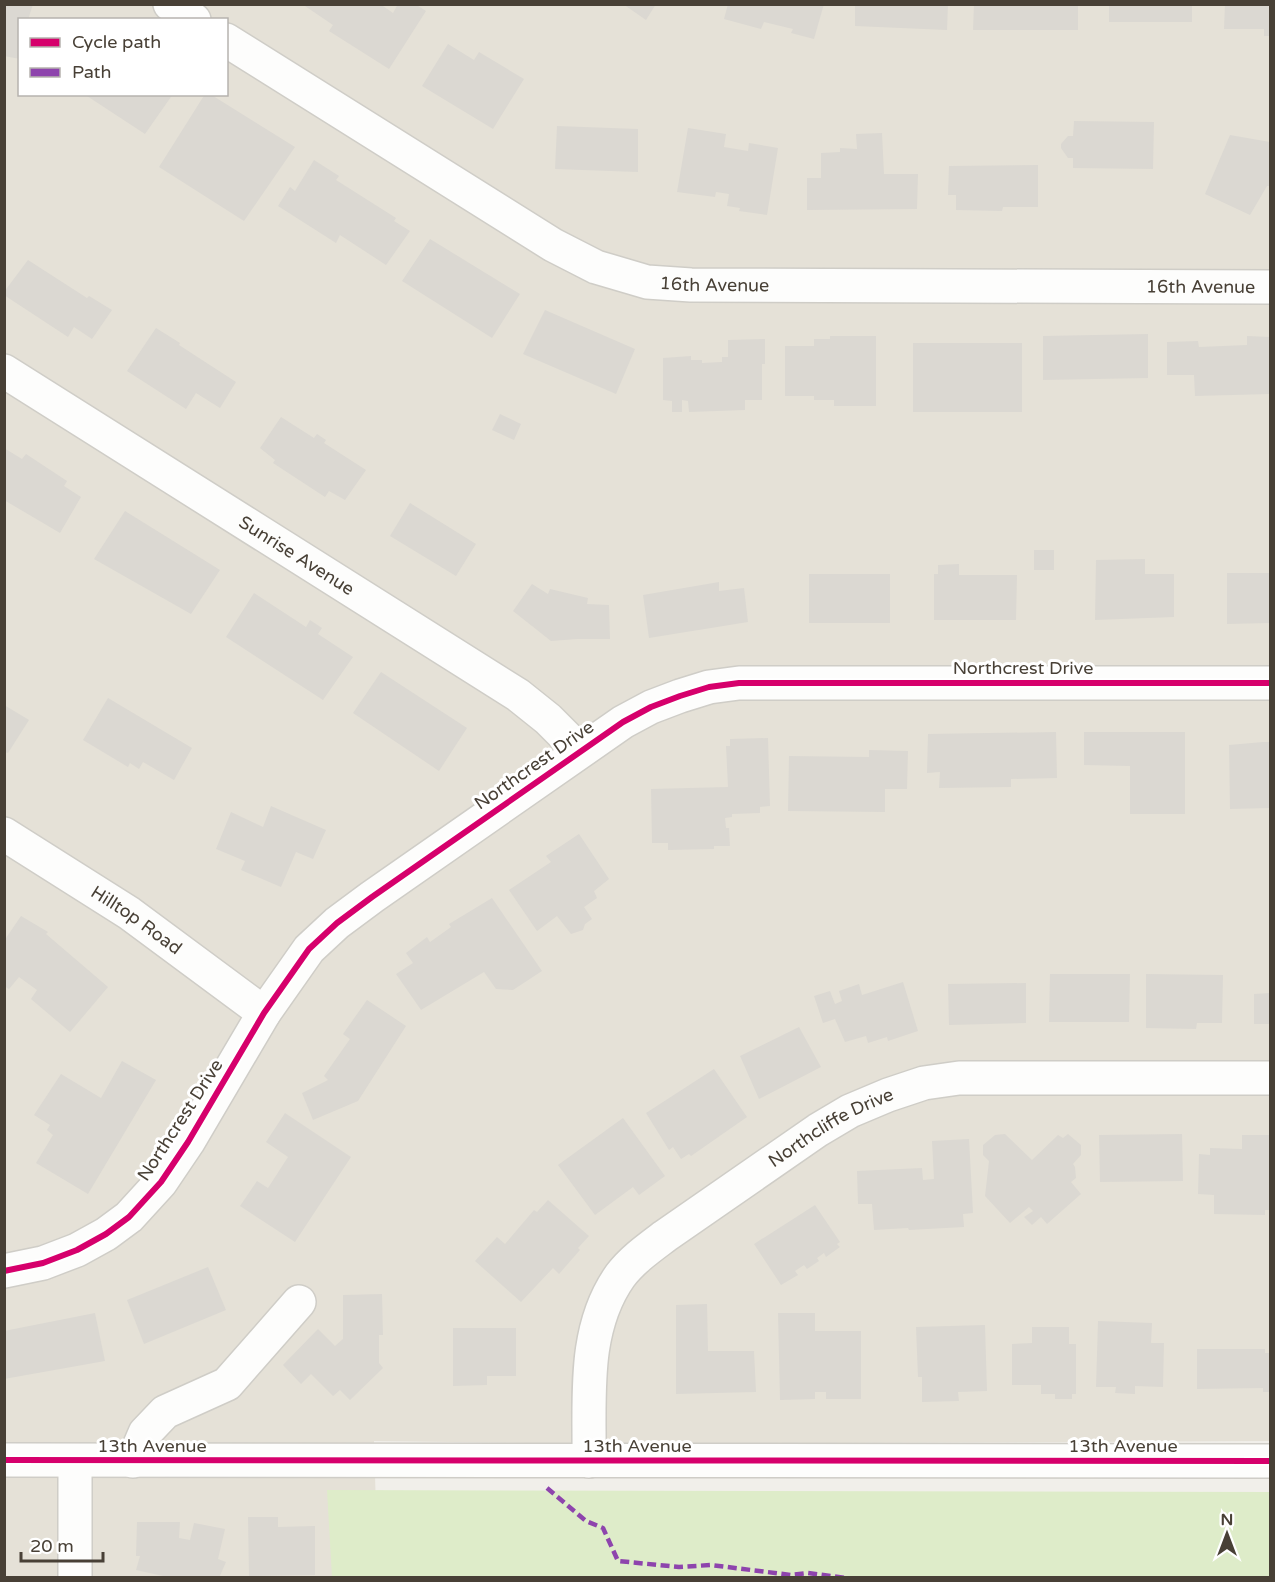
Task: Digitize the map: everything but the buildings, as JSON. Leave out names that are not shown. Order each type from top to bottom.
[{"type":"street","points":[[170,4],[191,18]]},
{"type":"street","name":"16th Avenue","points":[[228,41],[553,245],[596,267],[647,282],[691,285],[1270,287]]},
{"type":"street","name":"Sunrise Avenue","points":[[4,371],[518,695],[548,719],[580,751]]},
{"type":"street","name":"Northcrest Drive","points":[[4,1271],[43,1263],[77,1250],[106,1234],[129,1217],[161,1182],[188,1142],[264,1013],[309,950],[337,923],[580,751],[623,722],[651,707],[709,687],[739,683],[1270,683]]},
{"type":"street","name":"Hilltop Road","points":[[4,834],[129,913],[264,1013]]},
{"type":"street","name":"Northcliffe Drive","points":[[589,1461],[590,1360],[595,1328],[605,1301],[621,1275],[641,1254],[665,1236],[818,1130],[850,1111],[924,1083],[958,1078],[1270,1078]]},
{"type":"street","points":[[133,1461],[145,1433],[165,1412],[227,1384],[300,1302]]},
{"type":"street","name":"13th Avenue","points":[[4,1460],[1270,1461]]},
{"type":"street","points":[[75,1461],[75,1578]]},
{"type":"shaded area","points":[[5,5],[1270,5],[1270,1441],[605,1444],[374,1441],[378,1577],[5,1578]]},
{"type":"green space","points":[[327,1490],[1270,1492],[1270,1577],[332,1577]]},
{"type":"marked path","points":[[547,1488],[586,1521],[603,1528],[618,1561],[679,1567],[711,1565],[791,1575],[808,1573],[846,1578]]},
{"type":"cycle path","points":[[4,1271],[43,1263],[77,1250],[106,1234],[129,1217],[161,1182],[188,1142],[264,1013],[309,949],[337,923],[623,722],[651,707],[709,687],[739,683],[1270,683]]},
{"type":"cycle path","points":[[4,1460],[1270,1461]]}]
